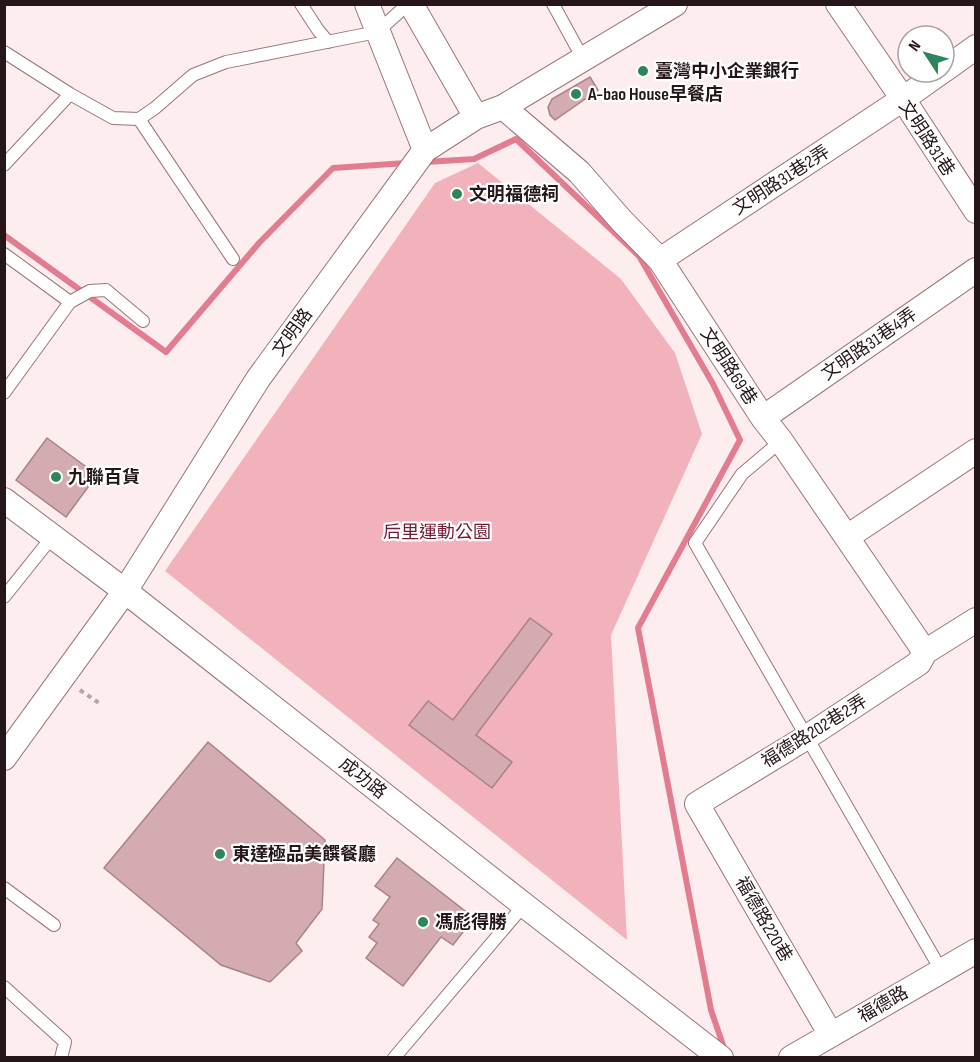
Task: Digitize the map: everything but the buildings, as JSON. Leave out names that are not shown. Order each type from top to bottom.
[{"type":"street","points":[[367,4],[425,150]]},
{"type":"street","points":[[409,4],[476,117]]},
{"type":"street","name":"文明路","points":[[4,758],[125,591],[258,379],[425,150],[476,117],[503,107],[675,4]]},
{"type":"street","name":"文明路31巷","points":[[838,4],[975,211]]},
{"type":"street","name":"文明路31巷2弄","points":[[956,61],[975,47]]},
{"type":"street","name":"文明路31巷2弄","points":[[660,260],[924,84]]},
{"type":"street","name":"文明路69巷","points":[[503,107],[579,172],[660,260],[763,418],[925,652]]},
{"type":"street","name":"文明路31巷4弄","points":[[763,418],[975,270]]},
{"type":"street","points":[[847,537],[975,452]]},
{"type":"street","name":"成功路","points":[[4,500],[125,591],[721,1058]]},
{"type":"street","name":"福德路202巷2弄","points":[[697,804],[807,737],[919,663],[925,652],[975,620]]},
{"type":"street","name":"福德路220巷","points":[[697,804],[831,1035]]},
{"type":"street","name":"福德路","points":[[791,1058],[975,951]]},
{"type":"lane","points":[[301,4],[328,42]]},
{"type":"lane","points":[[4,52],[113,118],[140,119],[193,75],[226,62],[377,32],[409,4]]},
{"type":"lane","points":[[553,4],[583,59]]},
{"type":"lane","points":[[4,165],[70,94]]},
{"type":"lane","points":[[140,119],[233,259]]},
{"type":"lane","points":[[4,254],[70,302]]},
{"type":"lane","points":[[4,393],[70,302],[90,291],[106,291],[143,321]]},
{"type":"lane","points":[[781,441],[742,474],[696,543],[941,970]]},
{"type":"lane","points":[[4,597],[52,537]]},
{"type":"lane","points":[[4,888],[54,925]]},
{"type":"lane","points":[[394,1058],[524,905]]},
{"type":"lane","points":[[4,987],[65,1041],[62,1058]]},
{"type":"green space","name":"后里運動公園","points":[[478,163],[621,279],[675,353],[702,434],[611,635],[627,940],[165,571],[435,183]]},
{"type":"waterway","points":[[426,162],[474,159],[516,139],[639,256],[713,384],[740,440],[638,628],[711,1010],[725,1051]]},
{"type":"waterway","points":[[4,235],[166,352],[259,243],[333,168],[406,163]]},
{"type":"place","name":"臺灣中小企業銀行","points":[[643,71]]},
{"type":"place","name":"A-bao House早餐店","points":[[576,94]]},
{"type":"place","name":"文明福德祠","points":[[457,194]]},
{"type":"place","name":"九聯百貨","points":[[56,477]]},
{"type":"place","name":"東達極品美饌餐廳","points":[[220,854]]},
{"type":"place","name":"馮彪得勝","points":[[423,922]]}]
